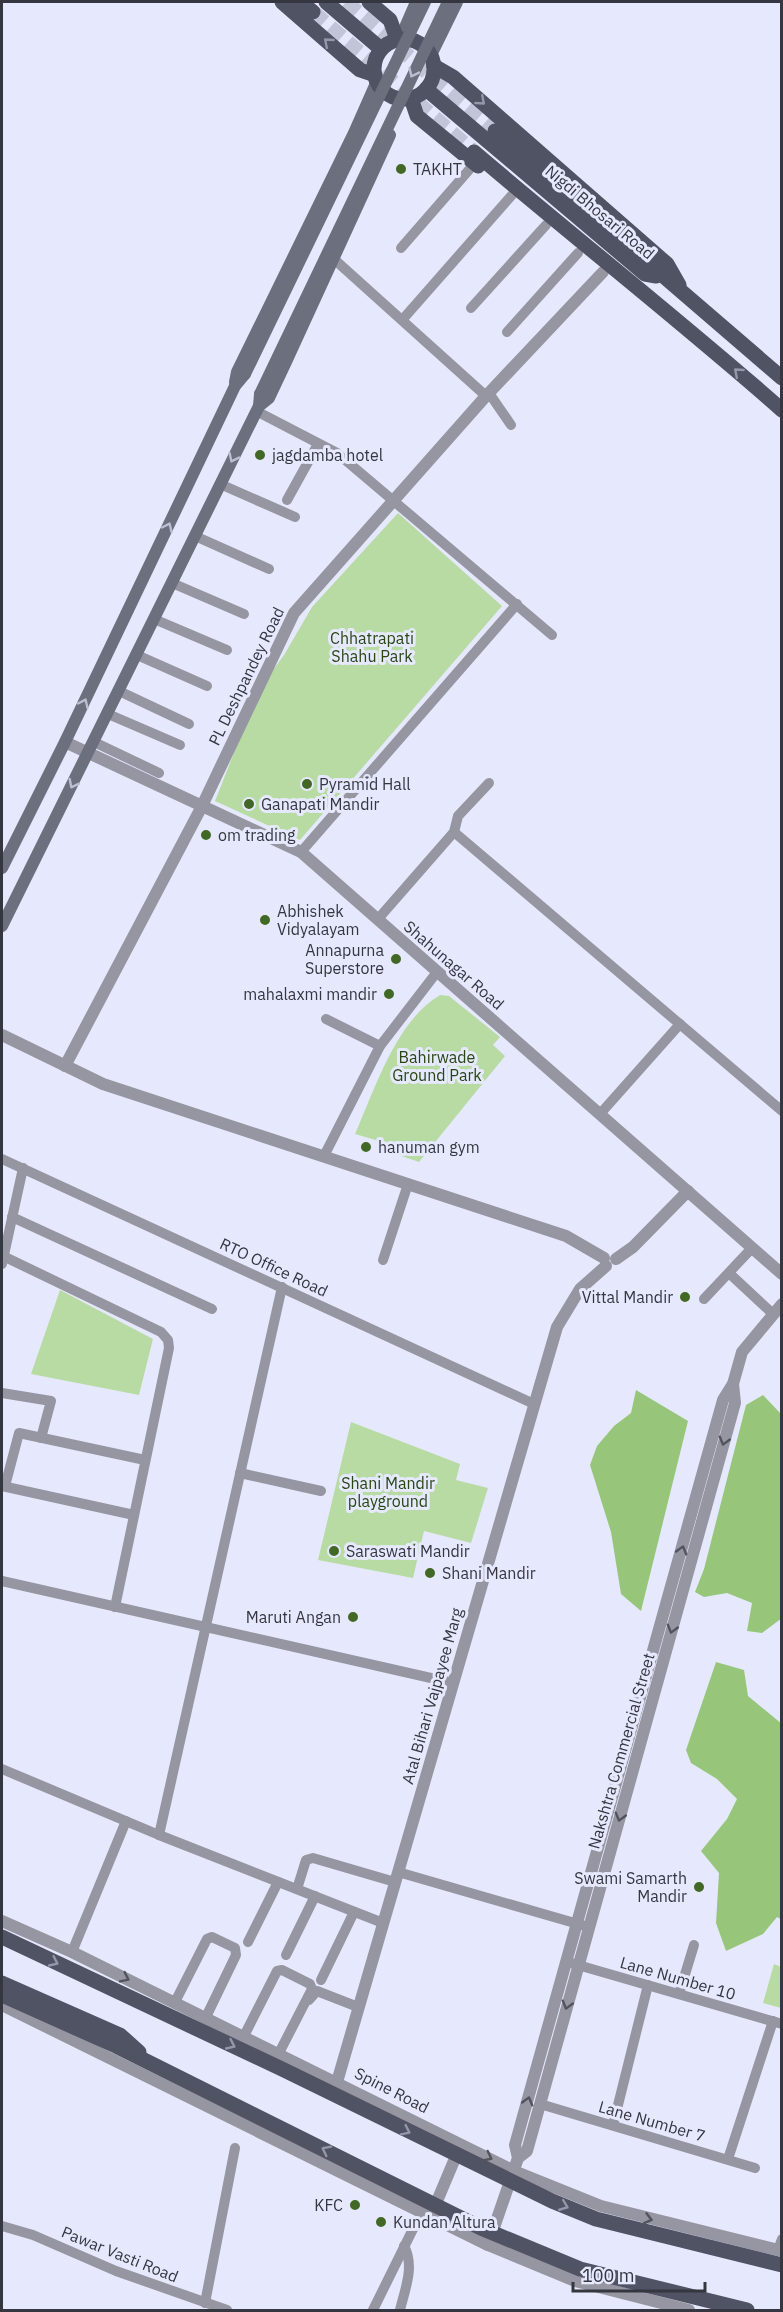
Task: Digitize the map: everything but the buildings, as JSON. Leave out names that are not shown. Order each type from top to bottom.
[{"type":"main road","points":[[282,2],[360,70],[376,78],[388,94],[409,98]]},
{"type":"main road","points":[[301,2],[313,12]]},
{"type":"main road","points":[[326,2],[381,49]]},
{"type":"main road","points":[[369,2],[390,20],[399,39]]},
{"type":"main road","points":[[235,386],[237,372],[354,134],[376,78],[374,64],[381,49],[399,39],[416,2]]},
{"type":"main road","points":[[2,868],[65,742],[235,386],[245,374],[425,2]]},
{"type":"main road","points":[[258,404],[269,398],[409,98],[426,88],[432,80],[432,61],[457,2]]},
{"type":"main road","points":[[2,926],[195,536],[447,4]]},
{"type":"main road","points":[[399,39],[420,43],[432,61],[667,264],[685,295]]},
{"type":"main road","name":"Nigdi Bhosari Road","points":[[426,88],[645,274],[664,278],[782,378]]},
{"type":"main road","points":[[409,98],[417,116],[474,158],[627,280],[782,410]]},
{"type":"main road","points":[[495,131],[664,278]]},
{"type":"main road","points":[[474,158],[578,253],[603,272],[627,280]]},
{"type":"main road","name":"Spine Road","points":[[2,1937],[282,2069],[456,2156],[513,2177],[596,2219],[781,2251]]},
{"type":"main road","points":[[2,1983],[120,2035],[150,2062]]},
{"type":"main road","points":[[2,1995],[150,2062],[490,2239],[580,2269],[747,2310]]},
{"type":"street","points":[[401,248],[474,158]]},
{"type":"street","points":[[403,319],[512,195]]},
{"type":"street","points":[[471,308],[546,225]]},
{"type":"street","points":[[507,332],[578,253]]},
{"type":"street","points":[[335,260],[488,395],[511,425]]},
{"type":"street","name":"PL Deshpandey Road","points":[[65,1066],[201,808],[294,613],[488,395],[603,272]]},
{"type":"street","points":[[258,404],[318,444],[337,453],[552,635]]},
{"type":"street","points":[[287,500],[318,444]]},
{"type":"street","points":[[220,484],[295,518]]},
{"type":"street","points":[[195,536],[269,568]]},
{"type":"street","points":[[172,583],[243,614]]},
{"type":"street","points":[[301,852],[517,604]]},
{"type":"street","points":[[154,619],[227,650]]},
{"type":"street","points":[[137,655],[207,686]]},
{"type":"street","points":[[119,691],[189,724]]},
{"type":"street","points":[[108,714],[180,745]]},
{"type":"street","name":"Shahunagar Road","points":[[65,742],[91,748],[201,808],[301,852],[782,1274]]},
{"type":"street","points":[[91,748],[159,773]]},
{"type":"street","points":[[378,920],[454,832],[458,816],[489,783]]},
{"type":"street","points":[[454,832],[782,1111]]},
{"type":"street","points":[[324,1156],[380,1046],[437,972]]},
{"type":"street","points":[[326,1019],[380,1046]]},
{"type":"street","points":[[600,1114],[680,1024]]},
{"type":"street","points":[[2,1035],[103,1084],[566,1236],[609,1261]]},
{"type":"street","name":"RTO Office Road","points":[[2,1159],[534,1404]]},
{"type":"street","points":[[23,1168],[2,1260],[161,1332],[168,1340],[170,1348],[115,1607]]},
{"type":"street","points":[[383,1260],[408,1184]]},
{"type":"street","name":"Atal Bihari Vajpayee Marg","points":[[337,2082],[557,1327],[566,1308],[580,1289],[609,1261],[633,1247],[688,1191]]},
{"type":"street","points":[[12,1217],[212,1309]]},
{"type":"street","points":[[704,1299],[753,1248]]},
{"type":"street","points":[[729,1273],[777,1309]]},
{"type":"street","points":[[159,1835],[282,1287]]},
{"type":"street","name":"Nakshtra Commercial Street","points":[[518,2158],[527,2151],[583,1925],[735,1403],[733,1384],[742,1352],[777,1309]]},
{"type":"street","points":[[2,1393],[51,1401],[41,1438]]},
{"type":"street","points":[[134,1515],[3,1486],[19,1433],[145,1460]]},
{"type":"street","points":[[240,1473],[321,1491]]},
{"type":"street","points":[[2,1581],[453,1683]]},
{"type":"street","points":[[2,1769],[159,1835],[383,1923]]},
{"type":"street","points":[[72,1952],[126,1821]]},
{"type":"street","points":[[297,1889],[306,1860],[312,1858],[583,1925]]},
{"type":"street","points":[[248,1942],[278,1882]]},
{"type":"street","points":[[286,1955],[315,1896]]},
{"type":"street","points":[[319,1975],[351,1911]]},
{"type":"street","name":"Spine Road","points":[[2,1921],[72,1952],[337,2082],[513,2177]]},
{"type":"street","points":[[175,2002],[209,1937],[235,1948],[237,1953],[206,2017]]},
{"type":"street","points":[[679,1994],[694,1945]]},
{"type":"street","name":"Nakshtra Commercial Street","points":[[490,2239],[513,2177],[518,2158],[515,2145],[573,1963]]},
{"type":"street","name":"Lane Number 10","points":[[573,1963],[777,2022]]},
{"type":"street","points":[[244,2036],[277,1971],[282,1970],[310,1984],[312,1989],[281,2054]]},
{"type":"street","points":[[613,2126],[648,1985]]},
{"type":"street","points":[[281,2054],[314,1992],[320,1992],[358,2007]]},
{"type":"street","points":[[2,2006],[433,2210]]},
{"type":"street","points":[[728,2159],[777,2022]]},
{"type":"street","name":"Lane Number 7","points":[[540,2104],[755,2168]]},
{"type":"street","points":[[205,2303],[235,2148]]},
{"type":"street","points":[[373,2310],[404,2246],[419,2222],[433,2210],[456,2156]]},
{"type":"street","name":"Pawar Vasti Road","points":[[2,2229],[33,2235],[116,2271],[227,2310]]},
{"type":"street","points":[[490,2239],[575,2281],[684,2310]]},
{"type":"street","points":[[400,2310],[410,2266],[410,2256],[404,2246]]},
{"type":"green space","name":"Chhatrapati Shahu Park","points":[[398,513],[502,606],[300,840],[215,801],[259,689],[284,655],[312,607]]},
{"type":"green space","name":"Bahirwade Ground Park","points":[[440,995],[449,996],[500,1037],[493,1045],[505,1056],[419,1162],[387,1151],[389,1144],[355,1134],[388,1057],[399,1039],[411,1021]]},
{"type":"green space","points":[[60,1290],[153,1339],[139,1395],[31,1374]]},
{"type":"green space","name":"Shani Mandir playground","points":[[351,1422],[460,1464],[456,1480],[488,1488],[471,1543],[424,1531],[413,1578],[318,1560]]},
{"type":"green space","points":[[774,1964],[781,1967],[781,2008],[763,2003]]},
{"type":"shaded area","points":[[636,1390],[688,1421],[641,1611],[621,1594],[611,1532],[590,1465],[597,1446],[614,1426],[631,1413]]},
{"type":"shaded area","points":[[763,1395],[781,1414],[782,1618],[762,1633],[747,1631],[752,1603],[727,1593],[704,1597],[695,1592],[704,1569],[746,1405]]},
{"type":"shaded area","points":[[716,1662],[744,1670],[748,1696],[782,1724],[781,1919],[777,1917],[763,1934],[726,1951],[716,1923],[719,1873],[701,1851],[727,1819],[737,1799],[717,1779],[691,1763],[686,1750]]},
{"type":"tunnel","points":[[346,2],[495,131]]},
{"type":"tunnel","points":[[313,12],[474,152]]},
{"type":"place","name":"TAKHT","points":[[401,169]]},
{"type":"place","name":"jagdamba hotel","points":[[260,455]]},
{"type":"place","name":"Pyramid Hall","points":[[307,784]]},
{"type":"place","name":"Ganapati Mandir","points":[[249,804]]},
{"type":"place","name":"om trading","points":[[206,835]]},
{"type":"place","name":"Abhishek Vidyalayam","points":[[265,920]]},
{"type":"place","name":"Annapurna Superstore","points":[[396,959]]},
{"type":"place","name":"mahalaxmi mandir","points":[[389,994]]},
{"type":"place","name":"hanuman gym","points":[[366,1147]]},
{"type":"place","name":"Vittal Mandir","points":[[685,1297]]},
{"type":"place","name":"Saraswati Mandir","points":[[334,1551]]},
{"type":"place","name":"Shani Mandir","points":[[430,1573]]},
{"type":"place","name":"Maruti Angan","points":[[353,1617]]},
{"type":"place","name":"Swami Samarth Mandir","points":[[699,1887]]},
{"type":"place","name":"KFC","points":[[355,2205]]},
{"type":"place","name":"Kundan Altura","points":[[381,2222]]}]
